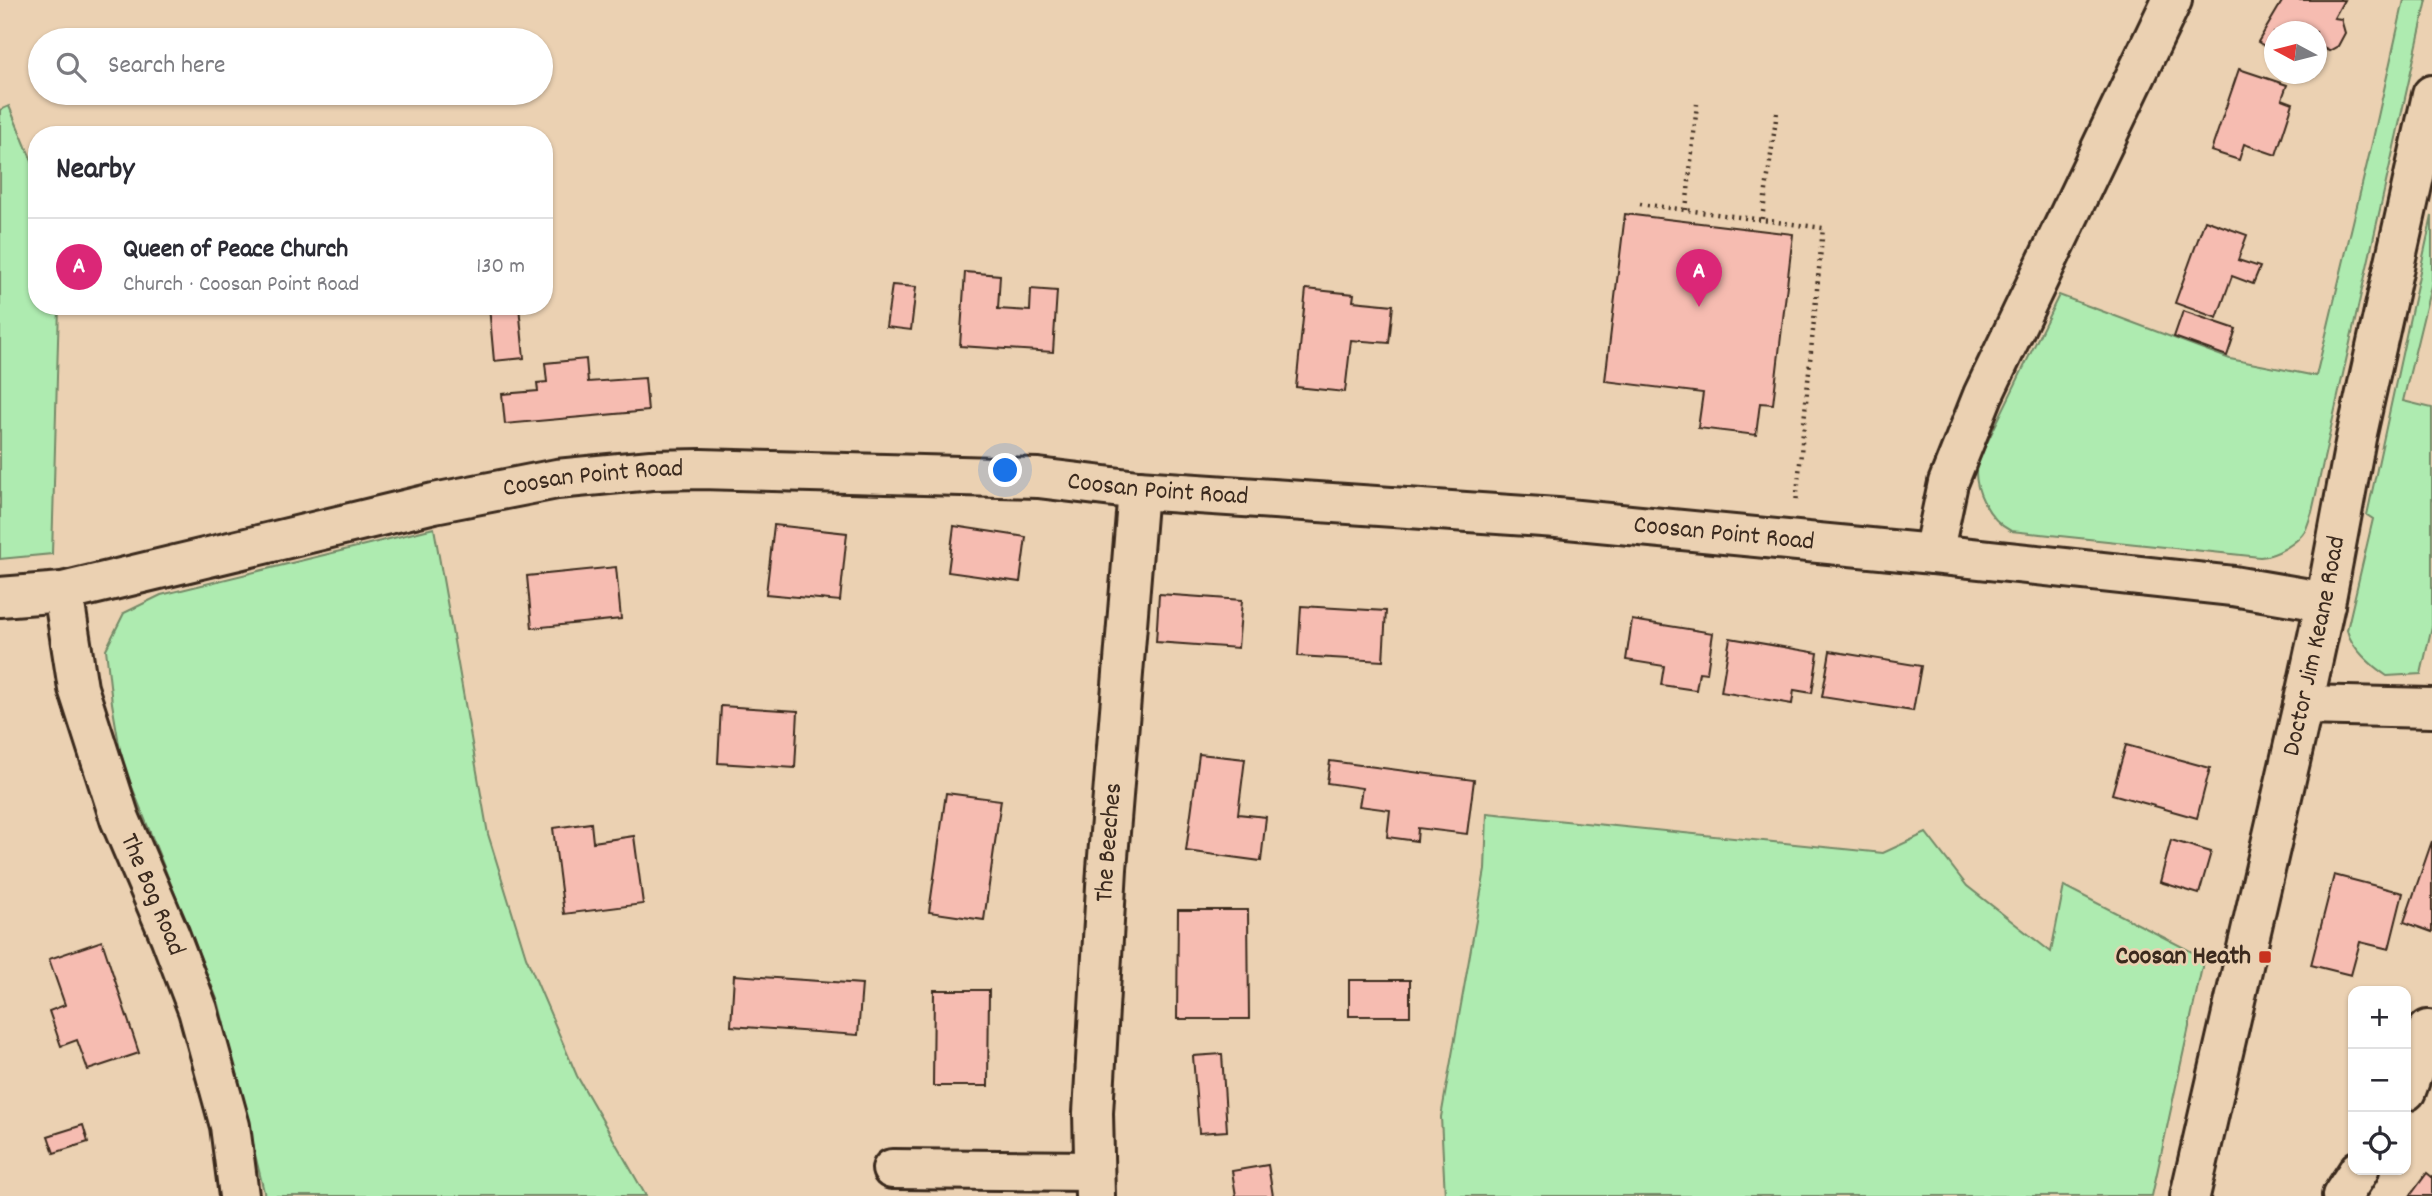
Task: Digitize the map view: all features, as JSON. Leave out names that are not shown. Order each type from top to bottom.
[{"type":"street","points":[[1933,554],[1948,483],[1983,395],[2172,0]]},
{"type":"street","name":"Doctor Jim Keane Road","points":[[2190,1196],[2303,705],[2356,438],[2432,95]]},
{"type":"street","name":"Coosan Point Road","points":[[0,597],[63,592],[434,503],[556,478],[701,469],[1038,478],[1138,490],[1557,518],[2233,586],[2325,604]]},
{"type":"street","name":"The Beeches","points":[[1094,1184],[1093,1112],[1107,869],[1138,490]]},
{"type":"street","name":"The Bog Road","points":[[63,592],[78,688],[120,819],[198,1010],[230,1126],[239,1196]]},
{"type":"street","points":[[2303,705],[2432,708]]},
{"type":"street","points":[[2411,1077],[2428,1030]]},
{"type":"street","points":[[892,1169],[1094,1184]]},
{"type":"street","points":[[2342,1196],[2356,1175]]},
{"type":"path","points":[[1686,210],[1697,104]]},
{"type":"path","points":[[1762,219],[1777,112]]},
{"type":"path","points":[[1640,204],[1823,228],[1793,540]]},
{"type":"green space","points":[[2404,0],[2427,0],[2306,529],[2292,544],[2260,557],[2011,531],[2003,526],[1989,511],[1980,493],[1977,463],[2059,295],[2230,359],[2316,376]]},
{"type":"green space","points":[[9,106],[28,151],[28,315],[59,315],[52,554],[0,559],[0,110]]},
{"type":"green space","points":[[2432,216],[2432,282],[2403,401],[2432,408],[2432,626],[2421,674],[2387,676],[2357,650],[2347,630],[2373,519],[2367,515]]},
{"type":"green space","points":[[434,528],[488,834],[526,957],[577,1076],[646,1196],[265,1196],[219,1004],[122,762],[106,649],[124,613],[161,595]]},
{"type":"green space","points":[[1487,813],[1883,853],[1926,833],[1967,886],[2051,952],[2064,886],[2204,958],[2152,1196],[1445,1196],[1441,1117],[1485,870]]},
{"type":"building","points":[[2283,0],[2344,0],[2334,18],[2341,19],[2345,33],[2338,46],[2329,51],[2327,21],[2270,21]]},
{"type":"building","points":[[2264,32],[2264,46],[2258,42]]},
{"type":"building","points":[[2239,69],[2264,77],[2264,84],[2287,85],[2282,99],[2293,103],[2276,155],[2244,144],[2239,160],[2211,151]]},
{"type":"building","points":[[1625,214],[1793,234],[1773,404],[1760,403],[1756,435],[1698,428],[1703,393],[1605,381]]},
{"type":"building","points":[[2205,220],[2247,235],[2238,260],[2260,267],[2253,284],[2232,276],[2217,318],[2175,303]]},
{"type":"building","points":[[965,272],[1000,275],[998,309],[1030,311],[1031,289],[1057,291],[1053,352],[960,346]]},
{"type":"building","points":[[892,285],[916,287],[911,330],[886,327]]},
{"type":"building","points":[[1306,289],[1354,294],[1353,301],[1393,305],[1389,343],[1351,340],[1345,392],[1296,387]]},
{"type":"building","points":[[2183,311],[2236,329],[2227,356],[2174,337]]},
{"type":"building","points":[[490,315],[520,315],[524,358],[494,361]]},
{"type":"building","points":[[586,359],[588,382],[645,378],[648,411],[505,424],[502,394],[538,391],[537,383],[547,382],[545,363]]},
{"type":"building","points":[[774,525],[847,533],[840,601],[766,594]]},
{"type":"building","points":[[954,526],[1026,537],[1020,582],[948,572]]},
{"type":"building","points":[[616,567],[621,619],[532,628],[527,576]]},
{"type":"building","points":[[1159,594],[1242,600],[1238,648],[1156,642]]},
{"type":"building","points":[[1301,606],[1386,611],[1383,661],[1298,656]]},
{"type":"building","points":[[1632,620],[1713,633],[1707,673],[1699,672],[1696,690],[1661,685],[1664,666],[1626,660]]},
{"type":"building","points":[[1730,638],[1818,653],[1812,693],[1794,690],[1792,704],[1721,692]]},
{"type":"building","points":[[1830,651],[1921,666],[1913,711],[1822,697]]},
{"type":"building","points":[[721,706],[798,711],[795,768],[718,763]]},
{"type":"building","points":[[2126,745],[2210,768],[2197,818],[2112,794]]},
{"type":"building","points":[[1199,754],[1245,759],[1238,814],[1266,817],[1261,861],[1186,851]]},
{"type":"building","points":[[1330,761],[1474,780],[1467,834],[1418,828],[1417,841],[1387,837],[1390,810],[1359,806],[1362,788],[1327,783]]},
{"type":"building","points":[[946,793],[1001,800],[984,920],[929,912]]},
{"type":"building","points":[[591,823],[593,842],[634,836],[643,904],[564,914],[553,828]]},
{"type":"building","points":[[2171,840],[2211,852],[2199,894],[2160,882]]},
{"type":"building","points":[[2432,841],[2432,932],[2404,922]]},
{"type":"building","points":[[2334,875],[2403,893],[2389,949],[2360,942],[2351,975],[2311,965]]},
{"type":"building","points":[[1178,910],[1248,910],[1249,1019],[1177,1019]]},
{"type":"building","points":[[102,941],[139,1053],[88,1070],[77,1040],[61,1046],[49,1011],[65,1005],[49,959]]},
{"type":"building","points":[[734,975],[862,984],[858,1035],[731,1026]]},
{"type":"building","points":[[1349,980],[1410,980],[1410,1016],[1349,1016]]},
{"type":"building","points":[[934,990],[989,990],[988,1086],[933,1086]]},
{"type":"building","points":[[1222,1054],[1227,1131],[1199,1133],[1193,1056]]},
{"type":"building","points":[[83,1125],[88,1142],[54,1153],[48,1136]]},
{"type":"building","points":[[1268,1165],[1273,1196],[1236,1196],[1232,1171]]},
{"type":"building","points":[[2427,1173],[2432,1177],[2432,1196],[2410,1196]]},
{"type":"place","name":"Queen of Peace Church","points":[[1699,307]]},
{"type":"place","name":"Coosan Heath","points":[[2265,957]]}]
